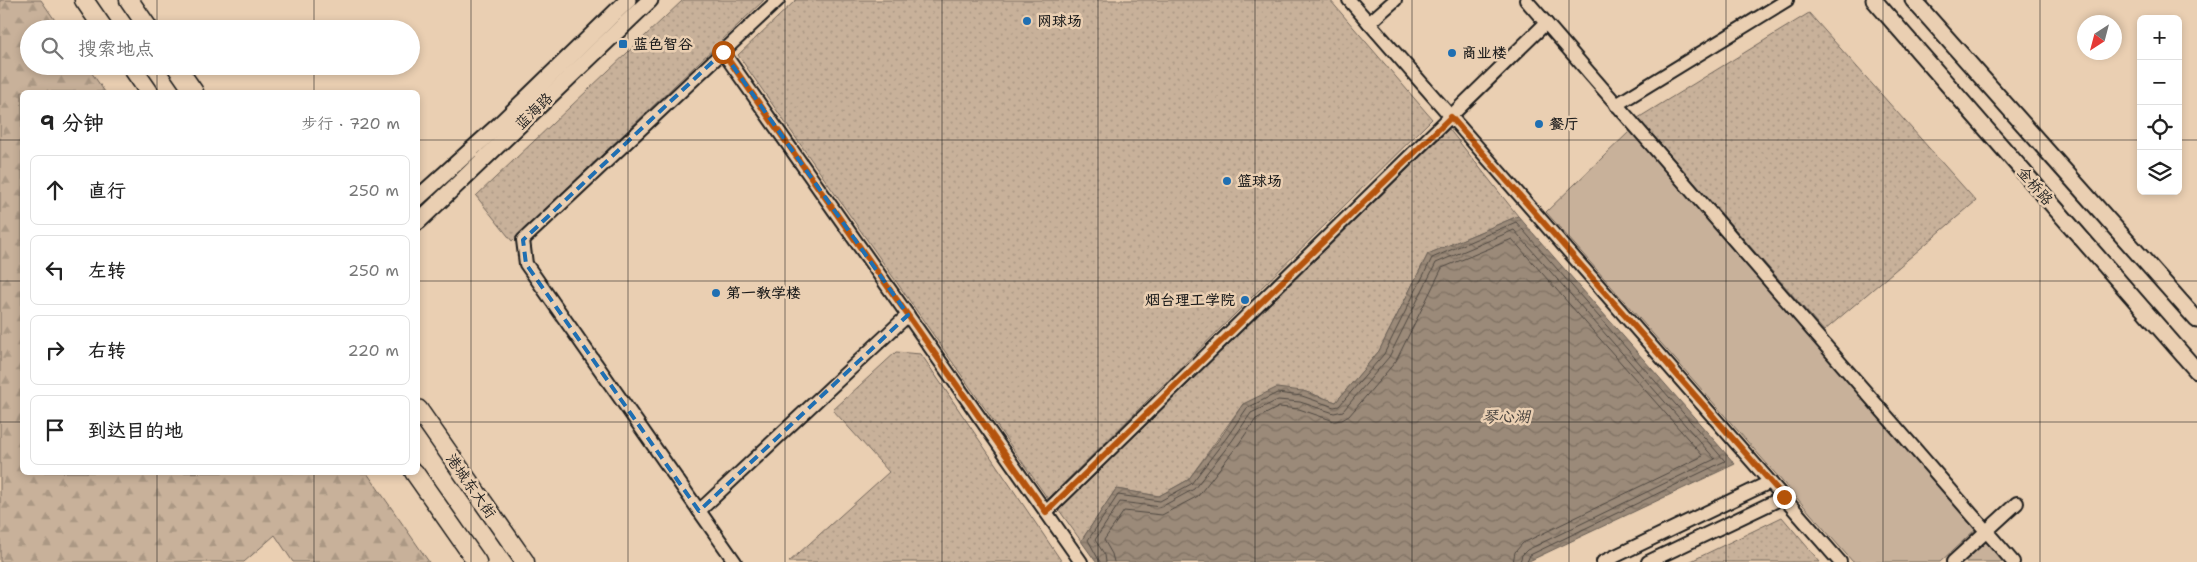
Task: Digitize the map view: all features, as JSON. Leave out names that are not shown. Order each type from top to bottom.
[{"type":"main road","points":[[84,0],[98,20]]},
{"type":"main road","points":[[129,0],[143,20]]},
{"type":"main road","points":[[137,75],[148,90]]},
{"type":"main road","points":[[182,75],[193,90]]},
{"type":"main road","name":"港城东大街","points":[[420,412],[525,562]]},
{"type":"main road","points":[[416,475],[477,562]]},
{"type":"street","name":"蓝海路","points":[[420,196],[500,124],[628,0]]},
{"type":"street","name":"蓝海路","points":[[420,220],[650,0]]},
{"type":"street","points":[[735,562],[526,264],[523,240],[778,0]]},
{"type":"street","points":[[1348,0],[1840,562]]},
{"type":"street","points":[[1369,23],[1395,0]]},
{"type":"street","points":[[1526,0],[2013,562]]},
{"type":"street","points":[[1616,105],[1787,0]]},
{"type":"street","name":"金桥路","points":[[1874,0],[2197,371]]},
{"type":"street","points":[[1913,0],[2197,320]]},
{"type":"street","points":[[1046,512],[1546,23]]},
{"type":"street","points":[[723,52],[1081,562]]},
{"type":"street","points":[[700,511],[908,315]]},
{"type":"street","points":[[1602,562],[1770,482]]},
{"type":"street","points":[[1648,562],[1784,497]]},
{"type":"street","points":[[1953,562],[2017,504]]},
{"type":"highlighted area","points":[[723,52],[908,315],[699,511],[526,264],[523,240]]},
{"type":"green space","points":[[0,0],[41,0],[55,20],[20,20],[20,75],[93,75],[104,90],[20,90],[20,475],[368,475],[429,562],[293,562],[275,535],[244,562],[0,562]]},
{"type":"green space","points":[[683,0],[764,0],[512,241],[476,196]]},
{"type":"green space","points":[[796,0],[1330,0],[1432,119],[1048,499],[738,55]]},
{"type":"green space","points":[[1809,13],[1976,201],[1824,331],[1638,118]]},
{"type":"green space","points":[[1449,129],[1518,216],[1428,254],[1379,351],[1336,402],[1303,391],[1243,404],[1188,480],[1159,496],[1116,489],[1081,541],[1059,510]]},
{"type":"green space","points":[[1631,130],[1976,529],[1940,562],[1853,562],[1546,212]]},
{"type":"green space","points":[[896,352],[921,354],[1062,562],[789,562],[889,472],[833,410]]},
{"type":"green space","points":[[1782,517],[1820,562],[1689,562]]},
{"type":"green space","points":[[1987,538],[2007,562],[1961,562]]},
{"type":"water","name":"琴心湖","points":[[1518,216],[1735,464],[1527,562],[1096,562],[1081,541],[1116,489],[1159,496],[1188,480],[1243,404],[1276,388],[1303,391],[1336,402],[1379,351],[1428,254]]},
{"type":"place","name":"网球场","points":[[1027,21]]},
{"type":"place","name":"蓝色智谷","points":[[623,44]]},
{"type":"place","name":"商业楼","points":[[1452,53]]},
{"type":"place","name":"餐厅","points":[[1539,124]]},
{"type":"place","name":"篮球场","points":[[1227,181]]},
{"type":"place","name":"第一教学楼","points":[[716,293]]},
{"type":"place","name":"烟台理工学院","points":[[1245,300]]},
{"type":"route","points":[[723,52],[1046,512],[1451,117],[1784,497]]}]
